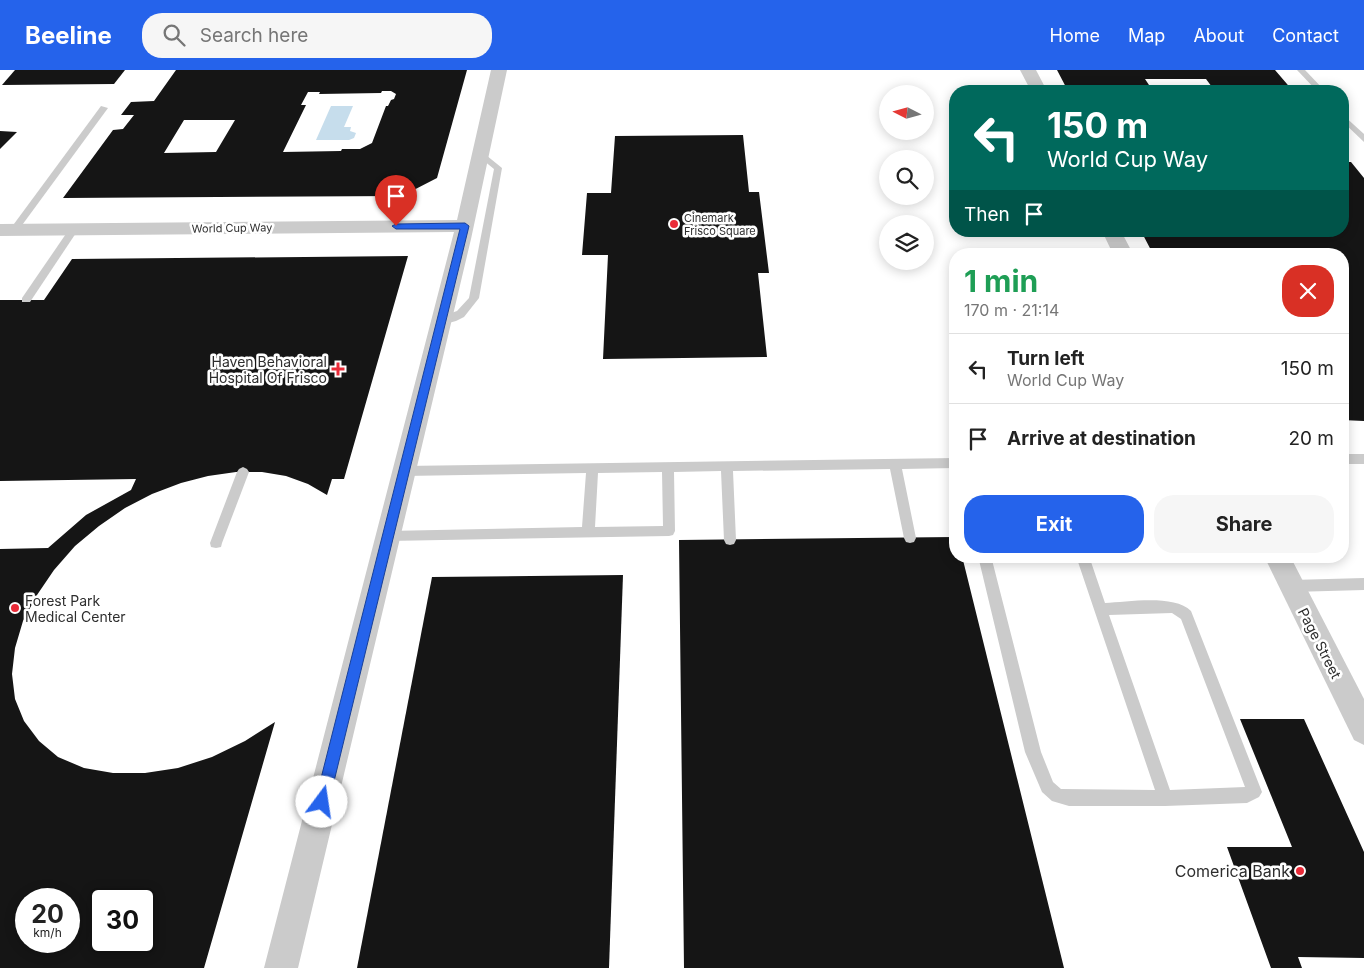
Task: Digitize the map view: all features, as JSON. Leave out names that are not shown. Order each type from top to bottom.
[{"type":"street","points":[[281,968],[465,226],[500,70]]},
{"type":"street","points":[[1028,70],[1036,85]]},
{"type":"street","name":"World Cup Way","points":[[7,230],[465,226]]},
{"type":"street","name":"Page Street","points":[[1280,563],[1364,730]]},
{"type":"lane","points":[[1301,70],[1315,85]]},
{"type":"lane","points":[[7,230],[104,108]]},
{"type":"lane","points":[[1349,124],[1364,140]]},
{"type":"lane","points":[[441,321],[452,320],[464,312],[474,298],[498,168],[481,154]]},
{"type":"lane","points":[[26,300],[73,230]]},
{"type":"lane","points":[[1349,459],[1364,459]]},
{"type":"lane","points":[[404,471],[949,463]]},
{"type":"lane","points":[[895,464],[910,538]]},
{"type":"lane","points":[[727,466],[730,540]]},
{"type":"lane","points":[[388,536],[669,530],[668,467]]},
{"type":"lane","points":[[588,532],[592,468]]},
{"type":"lane","points":[[216,543],[243,472]]},
{"type":"lane","points":[[986,563],[1033,752],[1047,787],[1057,796],[1069,798],[1165,798],[1247,795],[1254,792],[1186,615],[1180,609],[1172,607],[1100,610]]},
{"type":"lane","points":[[1084,563],[1165,798]]},
{"type":"lane","points":[[1292,586],[1364,584]]},
{"type":"water","points":[[331,106],[353,106],[344,127],[351,127],[350,131],[356,133],[354,138],[349,140],[316,140]]},
{"type":"building","points":[[15,70],[125,70],[114,84],[2,85]]},
{"type":"building","points":[[176,70],[467,70],[437,178],[402,196],[63,198],[113,130],[123,129],[134,115],[121,115],[131,102],[154,101]],"holes":[[[382,91],[391,91],[396,94],[394,99],[386,106],[372,143],[360,149],[342,149],[341,151],[283,152],[306,105],[301,105],[308,92],[320,92],[319,94],[381,93]],[[184,120],[235,120],[216,152],[164,153]]]},
{"type":"building","points":[[1057,70],[1275,70],[1288,85],[1210,85],[1206,79],[1145,79],[1149,85],[1065,85]]},
{"type":"building","points":[[0,131],[17,132],[0,149]]},
{"type":"building","name":"Cinemark Frisco Square","points":[[743,135],[749,192],[759,192],[769,273],[758,273],[767,357],[603,359],[608,255],[582,255],[587,193],[611,193],[615,136]]},
{"type":"building","points":[[1349,162],[1351,162],[1364,178],[1364,421],[1349,420],[1349,248],[1150,248],[1144,237],[1349,237]]},
{"type":"building","points":[[408,256],[344,479],[332,479],[327,495],[308,484],[286,476],[262,472],[236,472],[208,476],[181,483],[152,494],[125,508],[75,546],[54,570],[37,595],[23,621],[15,648],[12,674],[15,699],[24,721],[39,741],[58,757],[84,768],[113,773],[145,773],[178,768],[212,757],[245,741],[275,722],[204,968],[0,968],[0,549],[48,548],[86,515],[131,490],[136,479],[0,481],[0,300],[44,300],[72,259]]},
{"type":"building","points":[[949,537],[949,563],[964,563],[1064,968],[684,968],[679,540]]},
{"type":"building","points":[[623,575],[609,968],[357,968],[432,577]]},
{"type":"building","points":[[1240,719],[1304,719],[1364,852],[1364,958],[1298,957],[1302,968],[1271,968],[1227,847],[1292,847]]},
{"type":"place","name":"Cinemark Frisco Square","points":[[674,224]]},
{"type":"place","name":"Haven Behavioral Hospital Of Frisco","points":[[338,369]]},
{"type":"place","name":"Forest Park Medical Center","points":[[15,608]]},
{"type":"place","name":"Comerica Bank","points":[[1300,871]]},
{"type":"route","points":[[322,802],[465,226],[396,226]]}]
